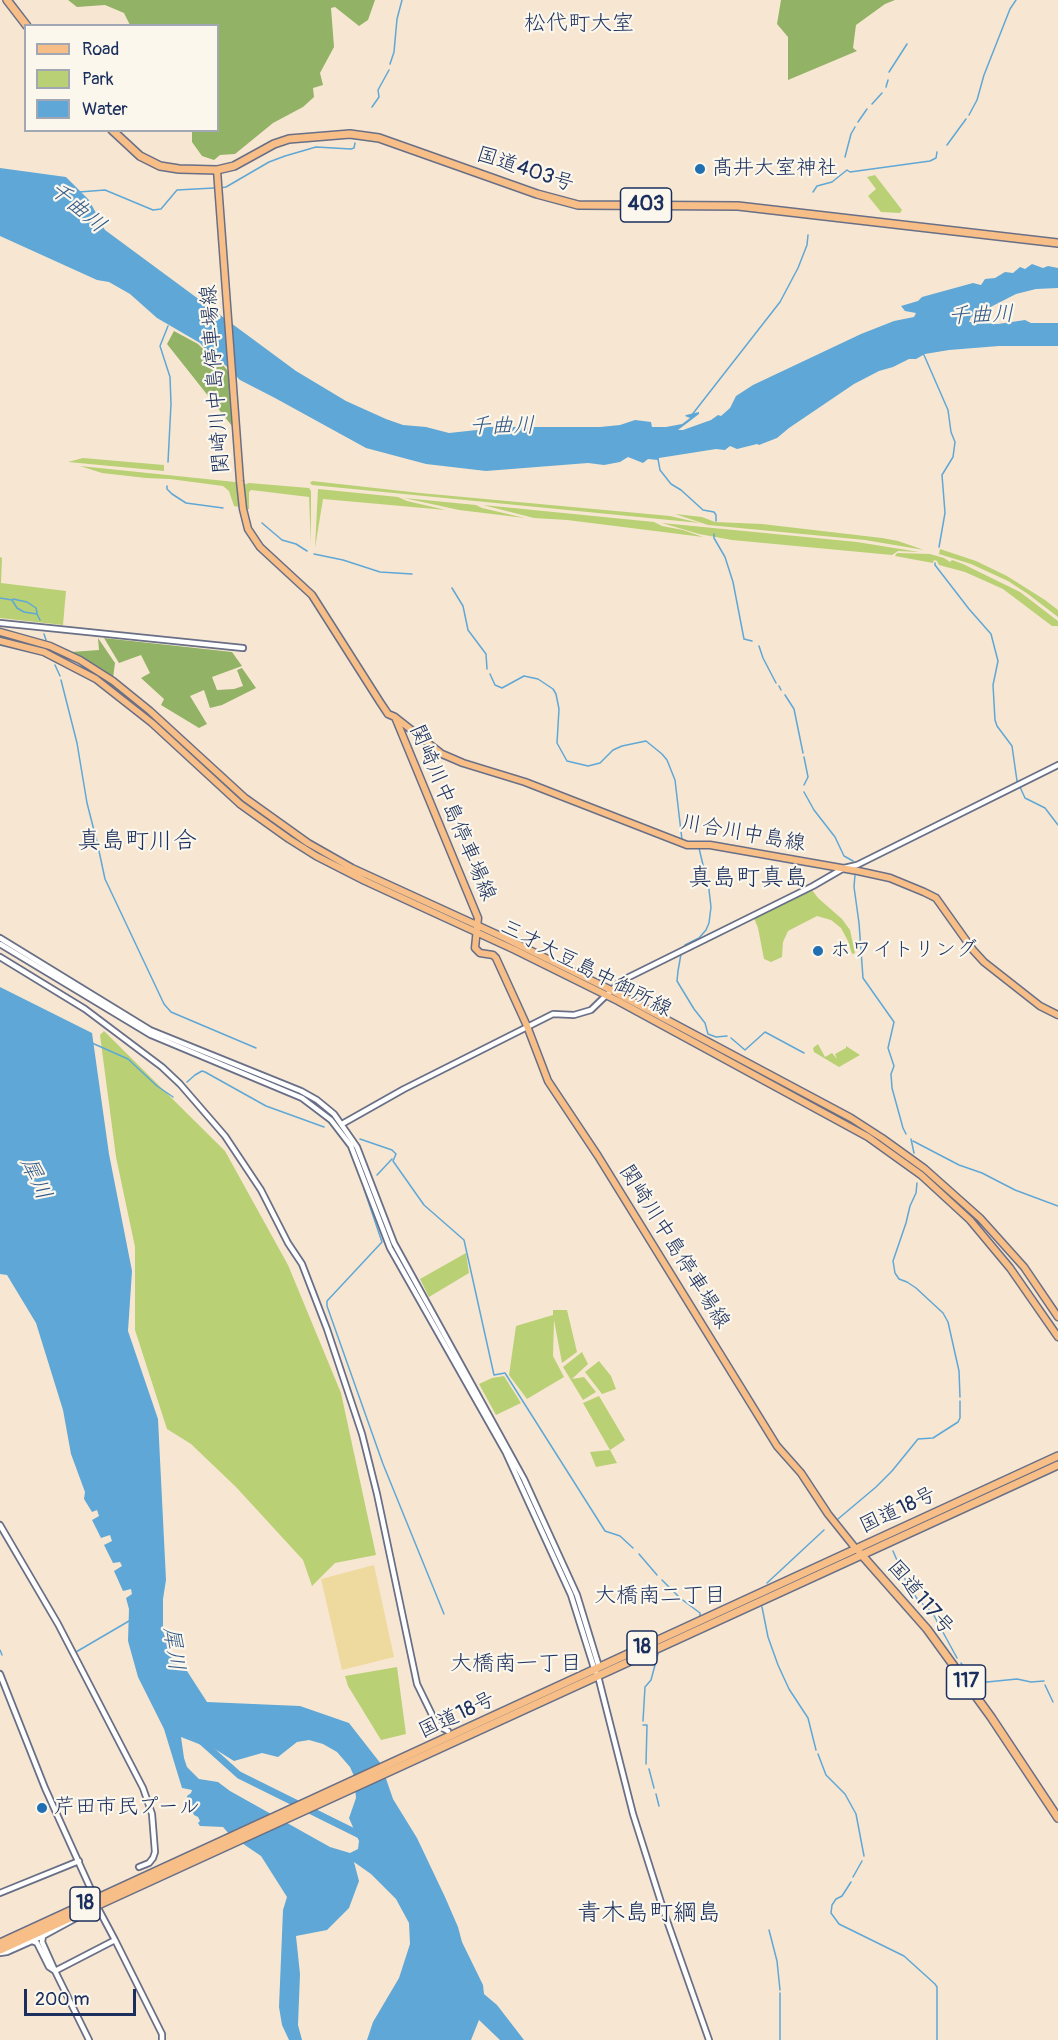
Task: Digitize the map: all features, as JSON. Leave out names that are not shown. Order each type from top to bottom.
[{"type":"highway","points":[[7,0],[25,24]]},
{"type":"highway","name":"国道403号","points":[[114,132],[136,154],[155,164],[189,170],[217,172],[289,139],[350,134],[380,138],[537,194],[578,205],[738,206],[1058,243]]},
{"type":"highway","name":"国道18号","points":[[0,1943],[172,1868],[429,1750],[1058,1456]]},
{"type":"highway","name":"国道18号","points":[[597,1671],[862,1555],[1058,1465]]},
{"type":"highway","name":"国道117号","points":[[856,1549],[927,1629],[989,1715],[1058,1818]]},
{"type":"highway","name":"国道18号","points":[[0,1951],[172,1868]]},
{"type":"main road","name":"関崎川中島停車場線","points":[[217,172],[240,477],[244,519],[248,529],[260,547],[312,595],[388,714],[395,717],[478,918],[475,948],[480,953],[493,955],[496,958],[527,1026],[551,1088],[603,1163],[777,1446],[801,1473],[828,1514],[856,1549]]},
{"type":"main road","name":"三才大豆島中御所線","points":[[0,632],[50,646],[113,681],[150,711],[232,787],[308,843],[352,868],[609,993],[851,1118],[918,1163],[970,1207],[995,1233],[1034,1281],[1058,1317]]},
{"type":"main road","name":"三才大豆島中御所線","points":[[0,641],[44,652],[96,679],[152,723],[240,804],[289,839],[365,881],[476,929]]},
{"type":"main road","name":"川合川中島線","points":[[395,717],[442,754],[463,764],[525,782],[687,845],[710,845],[844,868],[890,878],[936,898],[984,962],[1040,1006],[1058,1015]]},
{"type":"main road","name":"三才大豆島中御所線","points":[[609,993],[819,1108],[900,1158],[948,1198],[970,1220],[1010,1268],[1058,1337]]},
{"type":"street","points":[[0,623],[243,648]]},
{"type":"street","points":[[342,1124],[389,1097],[553,1014],[591,1011],[621,981],[813,886],[844,868],[856,865],[1058,765]]},
{"type":"street","points":[[0,938],[150,1030],[309,1095],[326,1106],[357,1146],[367,1167],[394,1243],[524,1479],[577,1595],[633,1814],[665,1915],[709,2040]]},
{"type":"street","points":[[0,944],[151,1035],[302,1098],[318,1108],[338,1127],[351,1146],[390,1248],[506,1453],[571,1595],[597,1671]]},
{"type":"street","points":[[0,957],[85,1009],[162,1067],[180,1084],[225,1136],[261,1190],[288,1243],[302,1264],[327,1329],[362,1434],[417,1684],[437,1725],[448,1731]]},
{"type":"street","points":[[0,1525],[58,1624],[144,1788],[152,1814],[155,1852],[148,1863],[139,1867]]},
{"type":"street","points":[[0,1674],[45,1788],[93,1894]]},
{"type":"street","points":[[0,1893],[79,1861]]},
{"type":"street","points":[[0,1951],[43,1936],[71,1922],[87,1910]]},
{"type":"street","points":[[99,1910],[162,2034],[162,2040]]},
{"type":"street","points":[[43,1936],[42,1942],[89,2040]]},
{"type":"street","points":[[55,1971],[115,1940]]},
{"type":"street","points":[[32,1941],[37,1943],[49,1968],[55,1971]]},
{"type":"green space","points":[[68,0],[375,0],[368,20],[359,26],[335,7],[331,8],[334,47],[320,73],[323,85],[313,88],[314,97],[303,107],[273,123],[235,154],[220,155],[214,160],[202,156],[192,142],[192,132],[219,132],[219,24],[130,24],[124,13],[105,5],[77,7]]},
{"type":"green space","points":[[781,0],[895,0],[885,4],[856,25],[853,48],[857,51],[788,80],[788,37],[777,24]]},
{"type":"green space","points":[[875,175],[902,210],[900,213],[881,212],[868,196],[876,189],[867,177]]},
{"type":"green space","points":[[174,331],[198,344],[229,372],[232,426],[167,344]]},
{"type":"green space","points":[[83,458],[164,465],[164,471],[68,462]]},
{"type":"green space","points":[[80,466],[235,482],[239,507],[234,506],[229,491],[223,486],[102,473]]},
{"type":"green space","points":[[312,481],[670,516],[700,523],[312,485],[310,483]]},
{"type":"green space","points":[[249,483],[309,488],[311,491],[311,544],[309,497],[251,490],[249,509],[245,510],[243,485]]},
{"type":"green space","points":[[318,489],[398,497],[446,510],[323,499],[315,548]]},
{"type":"green space","points":[[404,498],[476,505],[525,518],[459,510]]},
{"type":"green space","points":[[483,505],[654,522],[703,537],[534,518]]},
{"type":"green space","points":[[675,514],[702,517],[715,522],[762,524],[882,538],[924,550],[865,540],[708,525]]},
{"type":"green space","points":[[662,523],[857,542],[919,552],[898,551],[892,555],[732,540],[699,534]]},
{"type":"green space","points":[[940,549],[976,561],[1007,576],[1058,610],[1058,617],[1008,581],[971,564],[939,554]]},
{"type":"green space","points":[[897,553],[930,554],[950,562],[952,560],[963,564],[1020,592],[1058,621],[1058,626],[1052,626],[1003,589],[965,572],[939,565],[937,561],[934,560],[933,563],[895,556]]},
{"type":"green space","points":[[0,557],[2,558],[1,583],[66,591],[63,625],[0,618]]},
{"type":"green space","points":[[98,638],[115,663],[113,678],[71,652],[99,650]]},
{"type":"green space","points":[[104,638],[232,652],[242,666],[212,677],[217,690],[243,686],[237,670],[242,668],[256,688],[222,705],[210,708],[204,690],[190,696],[207,724],[199,728],[161,705],[164,699],[141,678],[150,673],[141,655],[119,663]]},
{"type":"green space","points":[[812,890],[850,930],[855,953],[852,954],[841,928],[831,920],[817,916],[788,931],[783,942],[782,957],[771,962],[764,959],[754,918]]},
{"type":"green space","points":[[104,1031],[225,1151],[288,1265],[341,1393],[376,1555],[335,1563],[312,1586],[303,1560],[236,1487],[191,1444],[167,1429],[135,1330],[135,1247],[116,1157],[100,1035]]},
{"type":"green space","points":[[818,1044],[825,1057],[832,1053],[837,1059],[835,1054],[846,1046],[860,1055],[839,1067],[814,1052],[813,1048]]},
{"type":"green space","points":[[466,1253],[469,1273],[429,1297],[420,1279]]},
{"type":"green space","points":[[553,1310],[567,1310],[577,1352],[562,1363],[554,1320],[553,1356],[564,1377],[527,1399],[509,1375],[516,1326],[553,1315]]},
{"type":"green space","points":[[582,1352],[588,1364],[572,1379],[584,1377],[596,1392],[583,1400],[563,1367]]},
{"type":"green space","points":[[599,1361],[611,1376],[616,1389],[602,1394],[585,1372]]},
{"type":"green space","points":[[504,1376],[521,1403],[496,1415],[479,1384]]},
{"type":"green space","points":[[599,1396],[625,1440],[610,1450],[583,1403]]},
{"type":"green space","points":[[610,1450],[617,1463],[596,1467],[590,1452]]},
{"type":"green space","points":[[397,1667],[406,1734],[381,1740],[348,1686],[345,1676]]},
{"type":"sand","points":[[374,1565],[394,1657],[342,1670],[321,1579]]},
{"type":"water","name":"千曲川","points":[[0,168],[66,177],[89,200],[105,230],[296,371],[346,401],[386,419],[403,425],[426,427],[449,433],[488,427],[600,427],[620,425],[635,420],[651,422],[652,427],[666,427],[682,424],[690,418],[686,415],[699,412],[678,430],[683,430],[711,420],[718,415],[721,416],[730,408],[736,396],[753,385],[861,334],[894,321],[914,317],[916,313],[905,311],[901,306],[918,301],[922,297],[973,283],[981,285],[985,279],[995,278],[1005,272],[1013,273],[1020,267],[1025,269],[1032,264],[1043,268],[1048,266],[1058,268],[1058,288],[1036,289],[1016,294],[971,317],[969,322],[998,324],[1025,320],[1031,323],[1058,323],[1058,346],[999,346],[949,350],[909,359],[854,384],[777,438],[759,445],[737,449],[730,446],[725,450],[716,449],[658,460],[648,459],[643,463],[628,457],[620,462],[604,465],[588,463],[486,471],[426,464],[366,448],[240,380],[222,362],[216,361],[200,343],[157,318],[130,294],[109,282],[97,280],[0,236]]},
{"type":"water","points":[[0,987],[92,1033],[109,1154],[132,1271],[128,1331],[158,1419],[166,1580],[163,1599],[163,1631],[173,1662],[187,1671],[207,1702],[300,1706],[349,1723],[381,1764],[393,1799],[417,1838],[445,1897],[462,1942],[483,1985],[484,1994],[497,2005],[524,2040],[500,2040],[479,2020],[471,2040],[367,2040],[373,2022],[399,1978],[410,1944],[409,1923],[396,1899],[371,1874],[354,1862],[359,1881],[349,1908],[327,1930],[296,1936],[300,1974],[298,2025],[302,2040],[289,2040],[282,2025],[279,2007],[283,1910],[287,1897],[261,1856],[230,1835],[223,1827],[200,1826],[198,1817],[194,1815],[187,1796],[192,1790],[182,1788],[164,1729],[138,1677],[128,1641],[129,1609],[126,1598],[132,1594],[131,1589],[123,1591],[114,1571],[122,1566],[120,1562],[113,1563],[104,1545],[112,1541],[110,1535],[101,1538],[92,1520],[99,1516],[97,1510],[92,1512],[84,1499],[85,1492],[71,1454],[63,1410],[36,1323],[7,1275],[0,1274]],"holes":[[[181,1737],[210,1746],[234,1761],[262,1753],[278,1757],[297,1742],[309,1740],[323,1744],[337,1752],[350,1767],[354,1776],[356,1798],[349,1818],[359,1841],[358,1849],[350,1853],[330,1847],[218,1782],[199,1779],[187,1767]]]},
{"type":"waterway","points":[[390,64],[402,0]]},
{"type":"waterway","points":[[969,115],[977,100],[984,75],[1010,9],[1016,0]]},
{"type":"waterway","points":[[889,72],[907,44]]},
{"type":"waterway","points":[[372,107],[379,97],[378,90],[389,70]]},
{"type":"waterway","points":[[886,87],[888,80]]},
{"type":"waterway","points":[[872,104],[882,93]]},
{"type":"waterway","points":[[858,122],[867,109]]},
{"type":"waterway","points":[[947,145],[966,119]]},
{"type":"waterway","points":[[845,157],[855,127]]},
{"type":"waterway","points":[[219,188],[226,187],[269,162],[285,156],[316,147],[351,149],[354,148],[355,143]]},
{"type":"waterway","points":[[813,192],[817,186],[832,182],[847,170],[850,172],[930,161],[936,158],[937,152]]},
{"type":"waterway","name":"千曲川","points":[[79,192],[105,190],[153,210],[161,209],[177,190],[214,188]]},
{"type":"waterway","points":[[691,416],[780,302],[798,268],[807,245],[808,235]]},
{"type":"waterway","points":[[168,326],[160,346],[170,377],[168,462]]},
{"type":"waterway","points":[[924,355],[948,410],[955,442],[953,457],[942,475],[945,513],[939,547]]},
{"type":"waterway","points":[[658,459],[660,470],[671,484],[703,510],[714,512],[716,521]]},
{"type":"waterway","points":[[167,486],[172,494],[186,503],[223,508]]},
{"type":"waterway","points":[[262,523],[282,540],[296,544],[307,551]]},
{"type":"waterway","points":[[714,534],[733,582],[744,639],[752,641]]},
{"type":"waterway","points":[[314,554],[343,560],[380,572],[412,574]]},
{"type":"waterway","points":[[935,563],[991,634],[998,661],[993,685],[995,720],[1012,746],[1017,781]]},
{"type":"waterway","points":[[452,588],[463,606],[468,630],[486,654],[487,669]]},
{"type":"waterway","points":[[0,598],[12,600],[17,608],[24,612],[37,614],[40,620]]},
{"type":"waterway","points":[[13,599],[27,602],[36,608],[37,613]]},
{"type":"waterway","points":[[44,634],[46,640]]},
{"type":"waterway","points":[[759,646],[776,683]]},
{"type":"waterway","points":[[55,665],[60,676]]},
{"type":"waterway","points":[[490,674],[495,685],[502,688],[524,676],[538,679],[553,689],[559,709],[557,743],[567,761],[588,766],[600,763],[613,750],[646,741],[662,754],[675,780],[682,840]]},
{"type":"waterway","points":[[61,680],[77,743],[87,803],[97,842]]},
{"type":"waterway","points":[[779,686],[781,690]]},
{"type":"waterway","points":[[785,695],[794,709],[803,753]]},
{"type":"waterway","points":[[804,757],[808,777],[804,785]]},
{"type":"waterway","points":[[1020,787],[1025,798],[1045,808],[1058,825]]},
{"type":"waterway","points":[[804,792],[814,810],[835,837],[844,856],[853,861]]},
{"type":"waterway","points":[[685,848],[699,848],[711,907],[706,930],[699,938],[685,945]]},
{"type":"waterway","points":[[99,851],[105,879],[164,1004],[171,1012],[256,1048]]},
{"type":"waterway","points":[[855,875],[854,887],[863,978],[894,1022],[888,1048],[894,1066],[891,1074],[892,1088],[906,1134]]},
{"type":"waterway","points":[[681,954],[677,981],[705,1023],[708,1034],[716,1037],[727,1036]]},
{"type":"waterway","points":[[731,1038],[745,1050],[765,1032],[804,1053]]},
{"type":"waterway","points":[[92,1043],[128,1059],[157,1086],[173,1097]]},
{"type":"waterway","points":[[187,1082],[202,1071],[266,1106],[324,1127]]},
{"type":"waterway","points":[[360,1139],[392,1150],[396,1154],[393,1161],[424,1205],[464,1240],[494,1375],[505,1373],[605,1531],[620,1536],[633,1548]]},
{"type":"waterway","points":[[911,1139],[914,1153]]},
{"type":"waterway","points":[[913,1141],[959,1165],[1058,1206]]},
{"type":"waterway","points":[[377,1175],[392,1159]]},
{"type":"waterway","points":[[917,1183],[916,1193],[893,1261],[895,1273],[899,1279],[916,1288],[943,1313],[948,1322],[959,1371],[960,1397]]},
{"type":"waterway","points":[[364,1189],[382,1242],[327,1301],[327,1306],[383,1464],[444,1614]]},
{"type":"waterway","points":[[838,1519],[876,1487],[918,1439],[933,1438],[958,1422],[960,1401]]},
{"type":"waterway","points":[[767,1583],[824,1530]]},
{"type":"waterway","points":[[893,1551],[908,1586],[918,1600],[932,1612],[957,1658]]},
{"type":"waterway","points":[[639,1554],[657,1575]]},
{"type":"waterway","points":[[662,1580],[700,1613],[700,1617]]},
{"type":"waterway","points":[[762,1607],[768,1637],[778,1665],[789,1689],[808,1718],[816,1750]]},
{"type":"waterway","points":[[76,1652],[129,1621]]},
{"type":"waterway","points":[[0,1650],[2,1655]]},
{"type":"waterway","points":[[643,1721],[645,1687],[651,1680],[658,1654]]},
{"type":"waterway","points":[[961,1663],[973,1681],[1017,1679],[1031,1682],[1044,1681]]},
{"type":"waterway","points":[[1045,1685],[1053,1702]]},
{"type":"waterway","points":[[9,1702],[26,1746]]},
{"type":"waterway","points":[[643,1725],[647,1725],[646,1764]]},
{"type":"waterway","name":"犀川","points":[[200,1740],[239,1775],[362,1836]]},
{"type":"waterway","points":[[818,1754],[826,1775],[845,1794],[856,1814],[864,1856]]},
{"type":"waterway","points":[[649,1769],[654,1788]]},
{"type":"waterway","points":[[656,1794],[659,1806]]},
{"type":"waterway","points":[[853,1877],[862,1861]]},
{"type":"waterway","points":[[851,1882],[842,1896],[832,1905],[831,1913],[839,1924],[904,1956],[935,1984],[937,1987],[937,2040]]},
{"type":"waterway","points":[[769,1930],[777,1961],[780,1990]]},
{"type":"waterway","points":[[780,1993],[780,2040]]},
{"type":"place","name":"髙井大室神社","points":[[700,169]]},
{"type":"place","name":"ホワイトリング","points":[[818,951]]},
{"type":"place","name":"芹田市民プール","points":[[42,1808]]},
{"type":"district","name":"松代町大室","points":[[579,24]]},
{"type":"district","name":"真島町川合","points":[[137,842]]},
{"type":"district","name":"真島町真島","points":[[748,879]]},
{"type":"district","name":"大橋南二丁目","points":[[660,1596]]},
{"type":"district","name":"大橋南一丁目","points":[[516,1664]]},
{"type":"district","name":"青木島町綱島","points":[[649,1914]]}]
